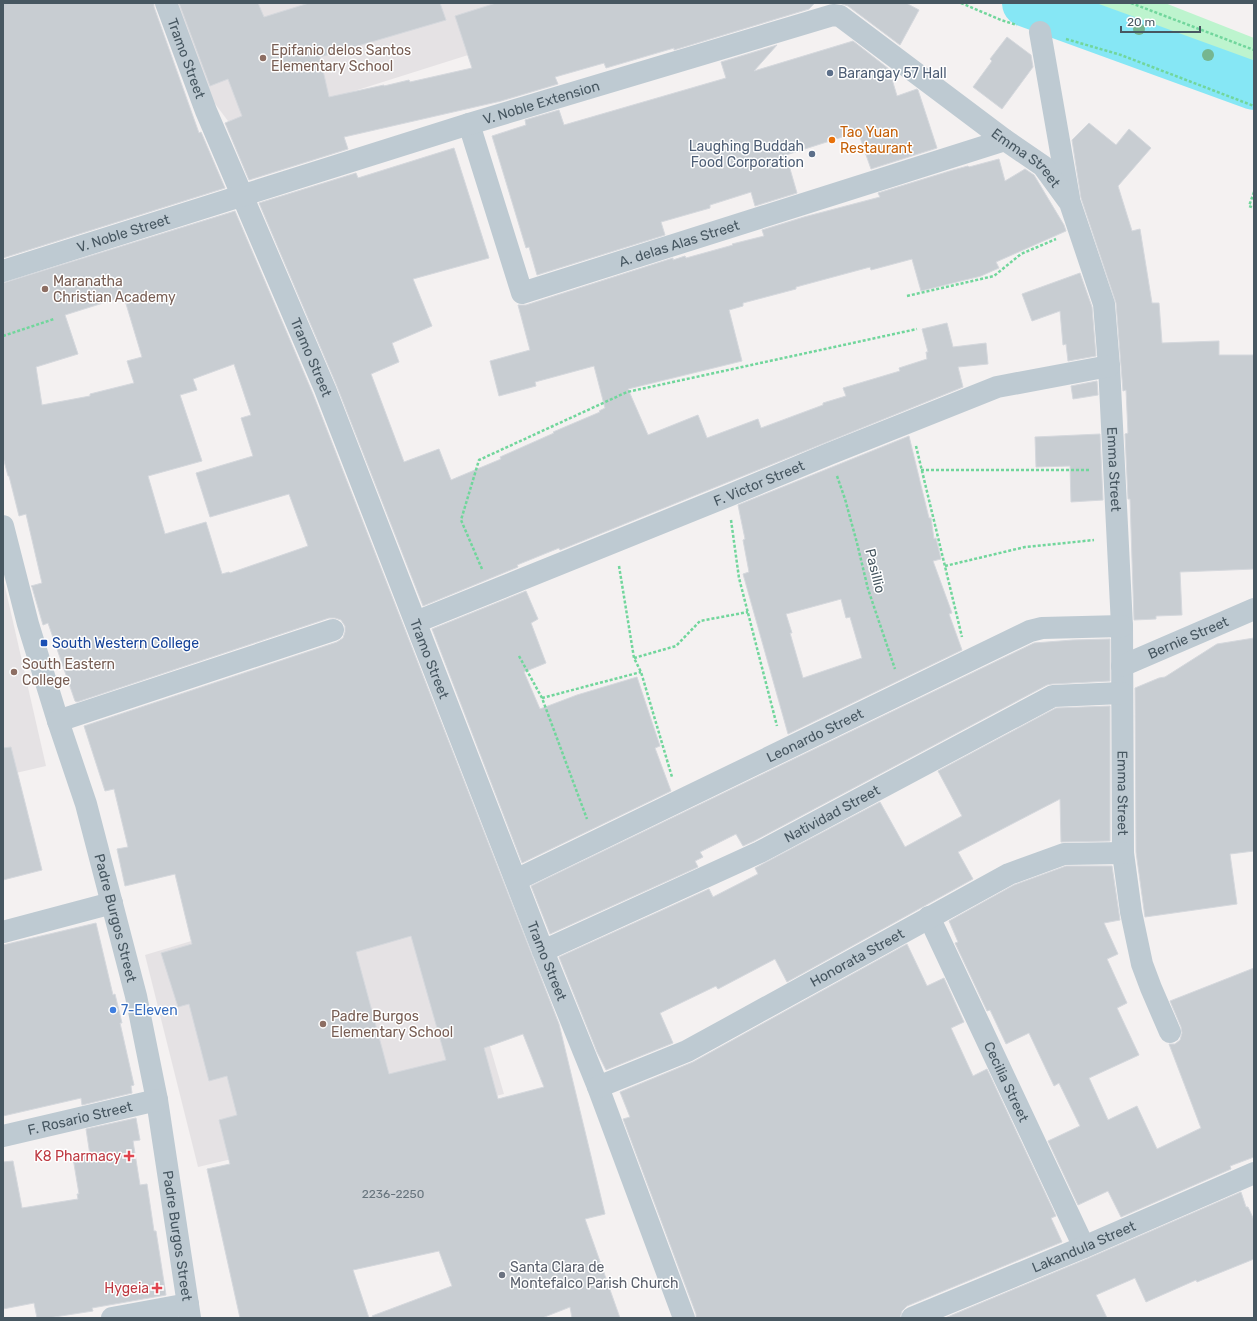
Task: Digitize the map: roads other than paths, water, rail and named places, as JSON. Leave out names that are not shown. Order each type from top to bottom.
[{"type":"street","name":"Tramo Street","points":[[166,3],[206,111],[325,389],[543,951],[598,1087],[684,1318]]},
{"type":"street","name":"V. Noble Extension","points":[[243,196],[468,124],[833,15],[840,16]]},
{"type":"street","name":"Emma Street","points":[[840,16],[1005,140],[1043,166],[1070,203],[1104,304],[1109,366],[1122,626],[1123,853],[1131,912],[1142,964],[1170,1032]]},
{"type":"street","points":[[1040,32],[1070,203]]},
{"type":"street","name":"A. delas Alas Street","points":[[468,124],[522,293],[1005,140]]},
{"type":"street","name":"V. Noble Street","points":[[3,271],[243,196]]},
{"type":"street","name":"F. Victor Street","points":[[416,622],[997,387],[1109,366]]},
{"type":"street","name":"Padre Burgos Street","points":[[3,526],[28,624],[86,804],[136,996],[157,1100],[189,1311]]},
{"type":"street","name":"Bernie Street","points":[[1122,666],[1254,609]]},
{"type":"street","name":"Leonardo Street","points":[[516,880],[1030,631],[1042,628],[1122,626]]},
{"type":"street","points":[[58,721],[333,630]]},
{"type":"street","name":"Natividad Street","points":[[543,951],[760,852],[1053,696],[1122,693]]},
{"type":"street","name":"Honorata Street","points":[[598,1087],[687,1051],[1009,874],[1064,854],[1123,853]]},
{"type":"street","points":[[3,932],[112,903]]},
{"type":"street","name":"Cecilia Street","points":[[929,917],[1084,1247]]},
{"type":"street","name":"F. Rosario Street","points":[[3,1136],[157,1100]]},
{"type":"street","name":"Lakandula Street","points":[[912,1318],[1084,1247],[1254,1174]]},
{"type":"street","points":[[112,1318],[189,1311]]},
{"type":"waterway","points":[[1026,3],[1254,86]]},
{"type":"place","name":"Epifanio delos Santos Elementary School","points":[[263,58]]},
{"type":"place","name":"Barangay 57 Hall","points":[[830,73]]},
{"type":"place","name":"Tao Yuan Restaurant","points":[[832,140]]},
{"type":"place","name":"Laughing Buddah Food Corporation","points":[[812,154]]},
{"type":"place","name":"Maranatha Christian Academy","points":[[45,289]]},
{"type":"place","name":"South Western College","points":[[44,643]]},
{"type":"place","name":"South Eastern College","points":[[14,672]]},
{"type":"place","name":"7-Eleven","points":[[113,1010]]},
{"type":"place","name":"Padre Burgos Elementary School","points":[[323,1024]]},
{"type":"place","name":"K8 Pharmacy","points":[[129,1156]]},
{"type":"place","name":"Santa Clara de Montefalco Parish Church","points":[[502,1275]]},
{"type":"place","name":"Hygeia","points":[[157,1288]]}]
